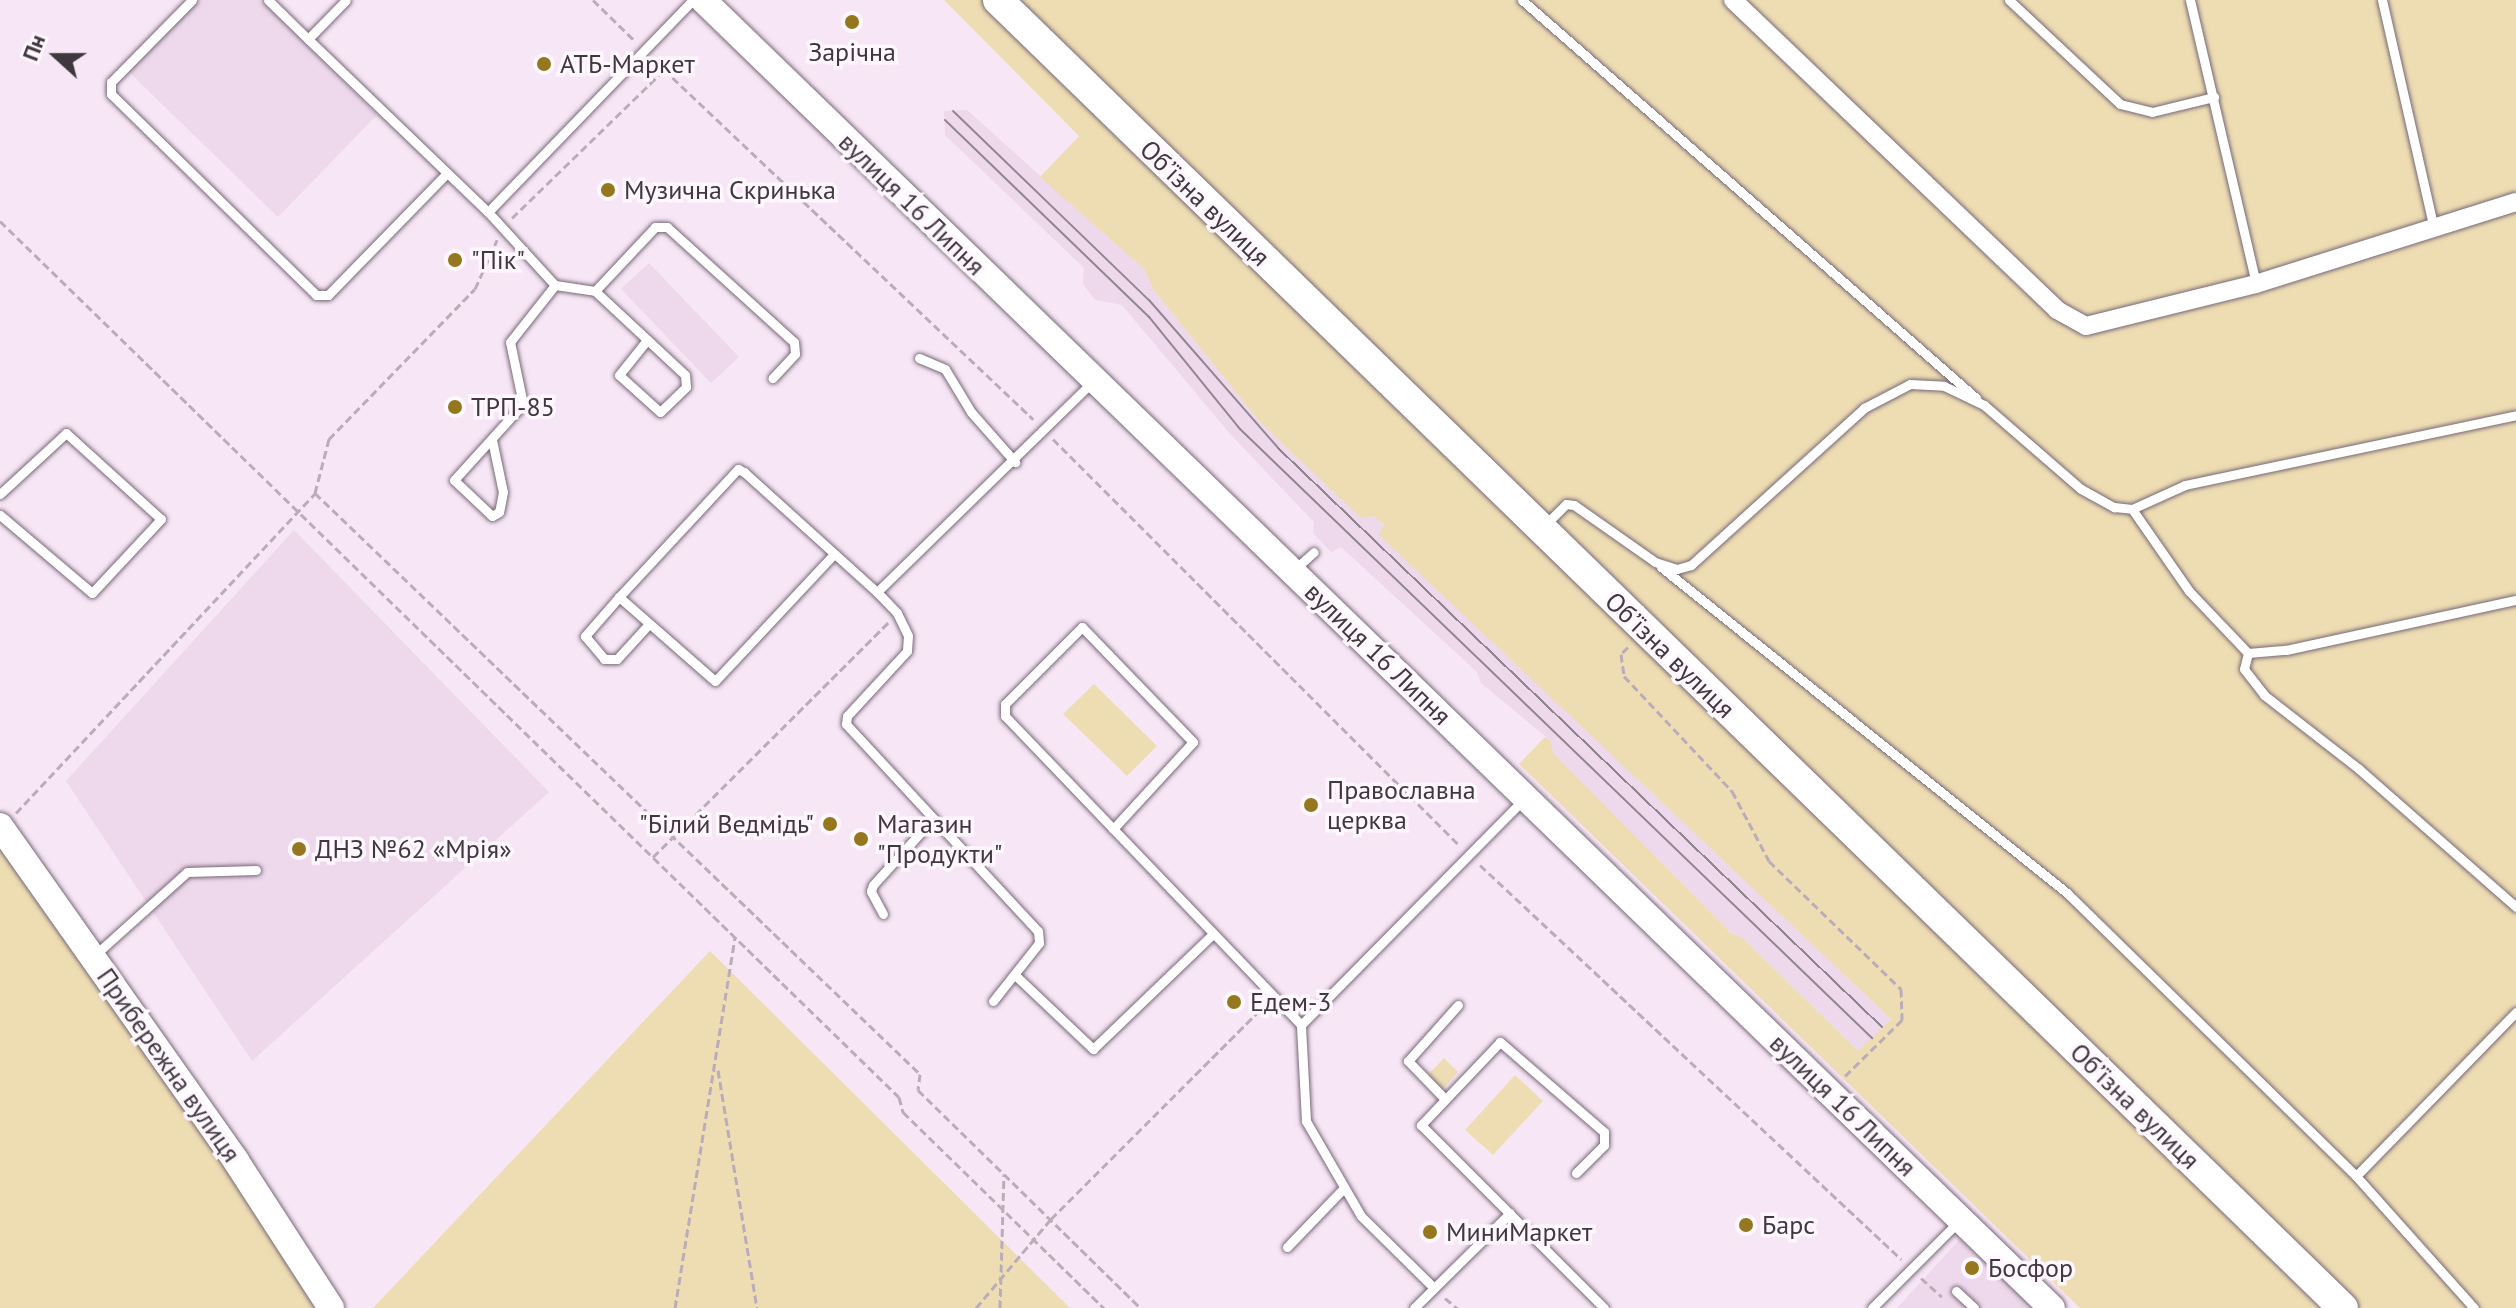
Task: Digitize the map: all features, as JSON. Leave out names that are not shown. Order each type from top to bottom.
[{"type":"main road","name":"Обʼїзна вулиця","points":[[998,0],[1539,531],[1644,629],[2343,1308]]},
{"type":"street","name":"вулиця 16 Липня","points":[[703,0],[2052,1308]]},
{"type":"street","points":[[1733,0],[2072,322],[2101,323],[2256,284],[2433,225],[2516,202]]},
{"type":"street","name":"Прибережна вулиця","points":[[1,827],[331,1308]]},
{"type":"lane","points":[[268,0],[488,212],[555,285],[595,291],[647,340],[688,381],[660,412],[619,375],[647,340]]},
{"type":"lane","points":[[308,39],[346,0]]},
{"type":"lane","points":[[488,212],[693,0]]},
{"type":"lane","points":[[1522,0],[2081,489],[2114,507],[2132,509],[2185,485],[2516,415]]},
{"type":"lane","points":[[2009,0],[2120,104],[2152,112],[2214,97]]},
{"type":"lane","points":[[2190,0],[2256,284]]},
{"type":"lane","points":[[2382,0],[2433,225]]},
{"type":"lane","points":[[186,2],[111,82],[111,94],[316,295],[328,295],[447,173]]},
{"type":"lane","points":[[595,291],[655,227],[667,227],[794,342],[795,354],[773,378]]},
{"type":"lane","points":[[492,440],[503,492],[499,512],[492,516],[454,480],[524,400],[510,342],[555,285]]},
{"type":"lane","points":[[919,358],[945,369],[971,412],[1015,462]]},
{"type":"lane","points":[[877,592],[1015,462],[1094,381]]},
{"type":"lane","points":[[1655,562],[1677,569],[1691,565],[1885,394],[1910,384],[1944,386],[1984,405]]},
{"type":"lane","points":[[0,494],[66,433],[161,519],[92,593],[0,515]]},
{"type":"lane","points":[[649,624],[617,659],[604,659],[585,636],[738,469],[897,613],[908,636],[907,651],[847,716],[846,724],[931,821],[1038,931],[1039,943],[993,1001]]},
{"type":"lane","points":[[1539,531],[1566,504],[1574,505],[1655,562],[2067,893],[2356,1176],[2474,1308]]},
{"type":"lane","points":[[2132,509],[2189,591],[2248,653]]},
{"type":"lane","points":[[1292,571],[1314,552]]},
{"type":"lane","points":[[619,597],[715,681],[834,554]]},
{"type":"lane","points":[[2248,653],[2286,650],[2516,600]]},
{"type":"lane","points":[[1113,829],[1193,742],[1082,627],[1003,710],[1113,829],[1301,1025],[1302,1107],[1343,1189],[1366,1222],[1433,1287]]},
{"type":"lane","points":[[2248,653],[2244,669],[2249,681],[2516,907]]},
{"type":"lane","points":[[1301,1025],[1526,797]]},
{"type":"lane","points":[[883,914],[871,891],[873,885],[931,821]]},
{"type":"lane","points":[[93,957],[187,872],[256,870]]},
{"type":"lane","points":[[1015,975],[1093,1049],[1213,934]]},
{"type":"lane","points":[[1444,1098],[1408,1061],[1458,1005]]},
{"type":"lane","points":[[2356,1176],[2516,1012]]},
{"type":"lane","points":[[1576,1173],[1604,1145],[1604,1132],[1506,1044],[1494,1045],[1423,1119],[1424,1131],[1604,1308]]},
{"type":"lane","points":[[1287,1247],[1343,1189]]},
{"type":"lane","points":[[1414,1308],[1510,1213]]},
{"type":"lane","points":[[1872,1308],[1961,1219]]},
{"type":"lane","points":[[1956,1291],[1974,1308]]},
{"type":"path","points":[[593,0],[1045,431],[1469,855],[1943,1298]]},
{"type":"path","points":[[1,827],[315,493],[329,439],[475,289],[502,228],[664,70]]},
{"type":"path","points":[[0,221],[899,1097],[903,1112],[1104,1308]]},
{"type":"path","points":[[315,493],[920,1074],[918,1090],[1141,1308]]},
{"type":"path","points":[[653,857],[676,839],[897,613]]},
{"type":"path","points":[[1644,629],[1621,654],[1624,676],[1732,791],[1769,861],[1901,989],[1902,1020],[1829,1091]]},
{"type":"path","points":[[675,1308],[718,1067],[735,937]]},
{"type":"path","points":[[976,1308],[1051,1219],[1274,996]]},
{"type":"path","points":[[718,1067],[757,1308]]},
{"type":"path","points":[[1000,1308],[1004,1174]]},
{"type":"shaded area","points":[[200,0],[261,0],[377,115],[278,217],[129,72]]},
{"type":"shaded area","points":[[944,0],[2516,0],[2516,1308],[2080,1308],[1519,764],[1545,737],[1551,741],[1553,753],[1731,933],[1743,938],[1858,1051],[1891,1019],[1379,535],[1384,524],[1373,516],[1361,518],[1259,421],[1153,289],[1144,269],[1040,177],[1079,136]]},
{"type":"shaded area","points":[[967,110],[1144,269],[1153,289],[1259,421],[1384,524],[1380,535],[1891,1019],[1872,1038],[1858,1051],[1743,938],[1731,933],[1553,753],[1551,741],[1481,683],[1477,672],[1341,547],[1331,552],[1313,533],[1314,522],[1231,435],[1122,305],[1095,300],[1083,284],[1084,268],[945,135],[944,111]]},
{"type":"shaded area","points":[[649,263],[739,357],[711,383],[621,289]]},
{"type":"shaded area","name":"ДНЗ №62 «Мрія»","points":[[294,530],[549,792],[252,1061],[66,781]]},
{"type":"shaded area","points":[[1094,684],[1157,746],[1127,776],[1063,714]]},
{"type":"shaded area","points":[[0,826],[331,1308],[0,1308]]},
{"type":"shaded area","points":[[710,951],[1070,1308],[373,1308]]},
{"type":"shaded area","points":[[1444,1058],[1458,1072],[1443,1089],[1428,1075]]},
{"type":"shaded area","points":[[1515,1075],[1543,1101],[1493,1155],[1465,1130]]},
{"type":"shaded area","name":"Босфор","points":[[1970,1228],[2052,1308],[1897,1308]]},
{"type":"tram line","points":[[953,111],[1149,300],[1278,448],[1882,1027]]},
{"type":"tram line","points":[[945,120],[1149,317],[1240,429],[1872,1038]]},
{"type":"place","name":"Зарічна","points":[[852,22]]},
{"type":"place","name":"АТБ-Маркет","points":[[544,64]]},
{"type":"place","name":"Музична Скринька","points":[[608,190]]},
{"type":"place","name":"\"Пік\"","points":[[455,260]]},
{"type":"place","name":"ТРП-85","points":[[455,407]]},
{"type":"place","name":"Православна церква","points":[[1311,805]]},
{"type":"place","name":"\"Білий Ведмідь\"","points":[[830,824]]},
{"type":"place","name":"Магазин \"Продукти\"","points":[[861,839]]},
{"type":"place","name":"ДНЗ №62 «Мрія»","points":[[299,849]]},
{"type":"place","name":"Едем-3","points":[[1234,1002]]},
{"type":"place","name":"Барс","points":[[1746,1225]]},
{"type":"place","name":"МиниМаркет","points":[[1430,1232]]},
{"type":"place","name":"Босфор","points":[[1972,1268]]}]
